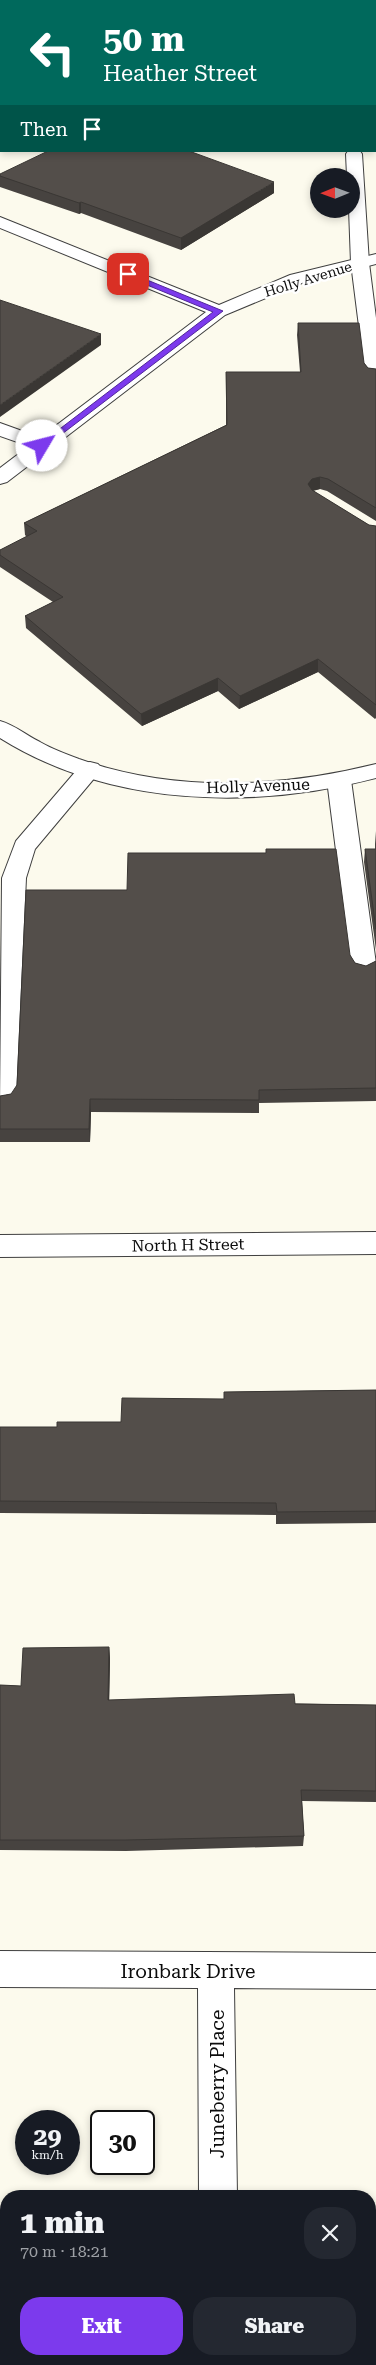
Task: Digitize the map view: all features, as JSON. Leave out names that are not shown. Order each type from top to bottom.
[{"type":"street","points":[[354,154],[368,261],[374,374]]},
{"type":"street","points":[[0,222],[219,311]]},
{"type":"street","name":"Holly Avenue","points":[[0,478],[219,311],[296,279],[368,261]]},
{"type":"street","points":[[0,429],[42,446]]},
{"type":"street","name":"Holly Avenue","points":[[0,728],[33,748],[90,770],[154,784],[221,790],[290,788],[339,780],[376,771]]},
{"type":"street","points":[[3,1098],[14,878],[24,847],[90,770]]},
{"type":"street","points":[[339,780],[364,968]]},
{"type":"street","name":"North H Street","points":[[0,1246],[376,1243]]},
{"type":"street","name":"Ironbark Drive","points":[[0,1969],[216,1972],[376,1971]]},
{"type":"street","name":"Juneberry Place","points":[[216,1972],[218,2190]]},
{"type":"building","points":[[46,152],[192,152],[274,182],[181,238],[81,202],[79,203],[0,176],[0,174]]},
{"type":"building","points":[[0,300],[101,334],[0,405]]},
{"type":"building","points":[[298,323],[359,323],[364,363],[368,368],[376,369],[376,508],[328,479],[320,477],[312,479],[308,484],[312,490],[369,525],[376,526],[376,705],[318,659],[240,696],[218,678],[141,714],[25,616],[63,597],[0,555],[0,550],[37,531],[24,523],[227,425],[226,372],[301,372]]},
{"type":"building","points":[[266,849],[336,849],[350,955],[355,963],[366,966],[376,961],[376,1088],[259,1090],[259,1100],[90,1099],[89,1129],[0,1129],[0,1096],[11,1094],[17,1085],[26,890],[127,890],[128,853],[266,853]]},
{"type":"building","points":[[365,849],[376,849],[376,929]]},
{"type":"building","points":[[376,1390],[376,1511],[277,1512],[276,1503],[0,1501],[0,1427],[57,1427],[57,1422],[121,1422],[122,1398],[224,1399],[224,1392]]},
{"type":"building","points":[[109,1647],[108,1700],[294,1694],[295,1704],[376,1705],[376,1791],[301,1790],[304,1836],[126,1840],[0,1840],[0,1685],[21,1686],[23,1648]]},
{"type":"route","points":[[42,446],[219,311],[128,274]]}]
